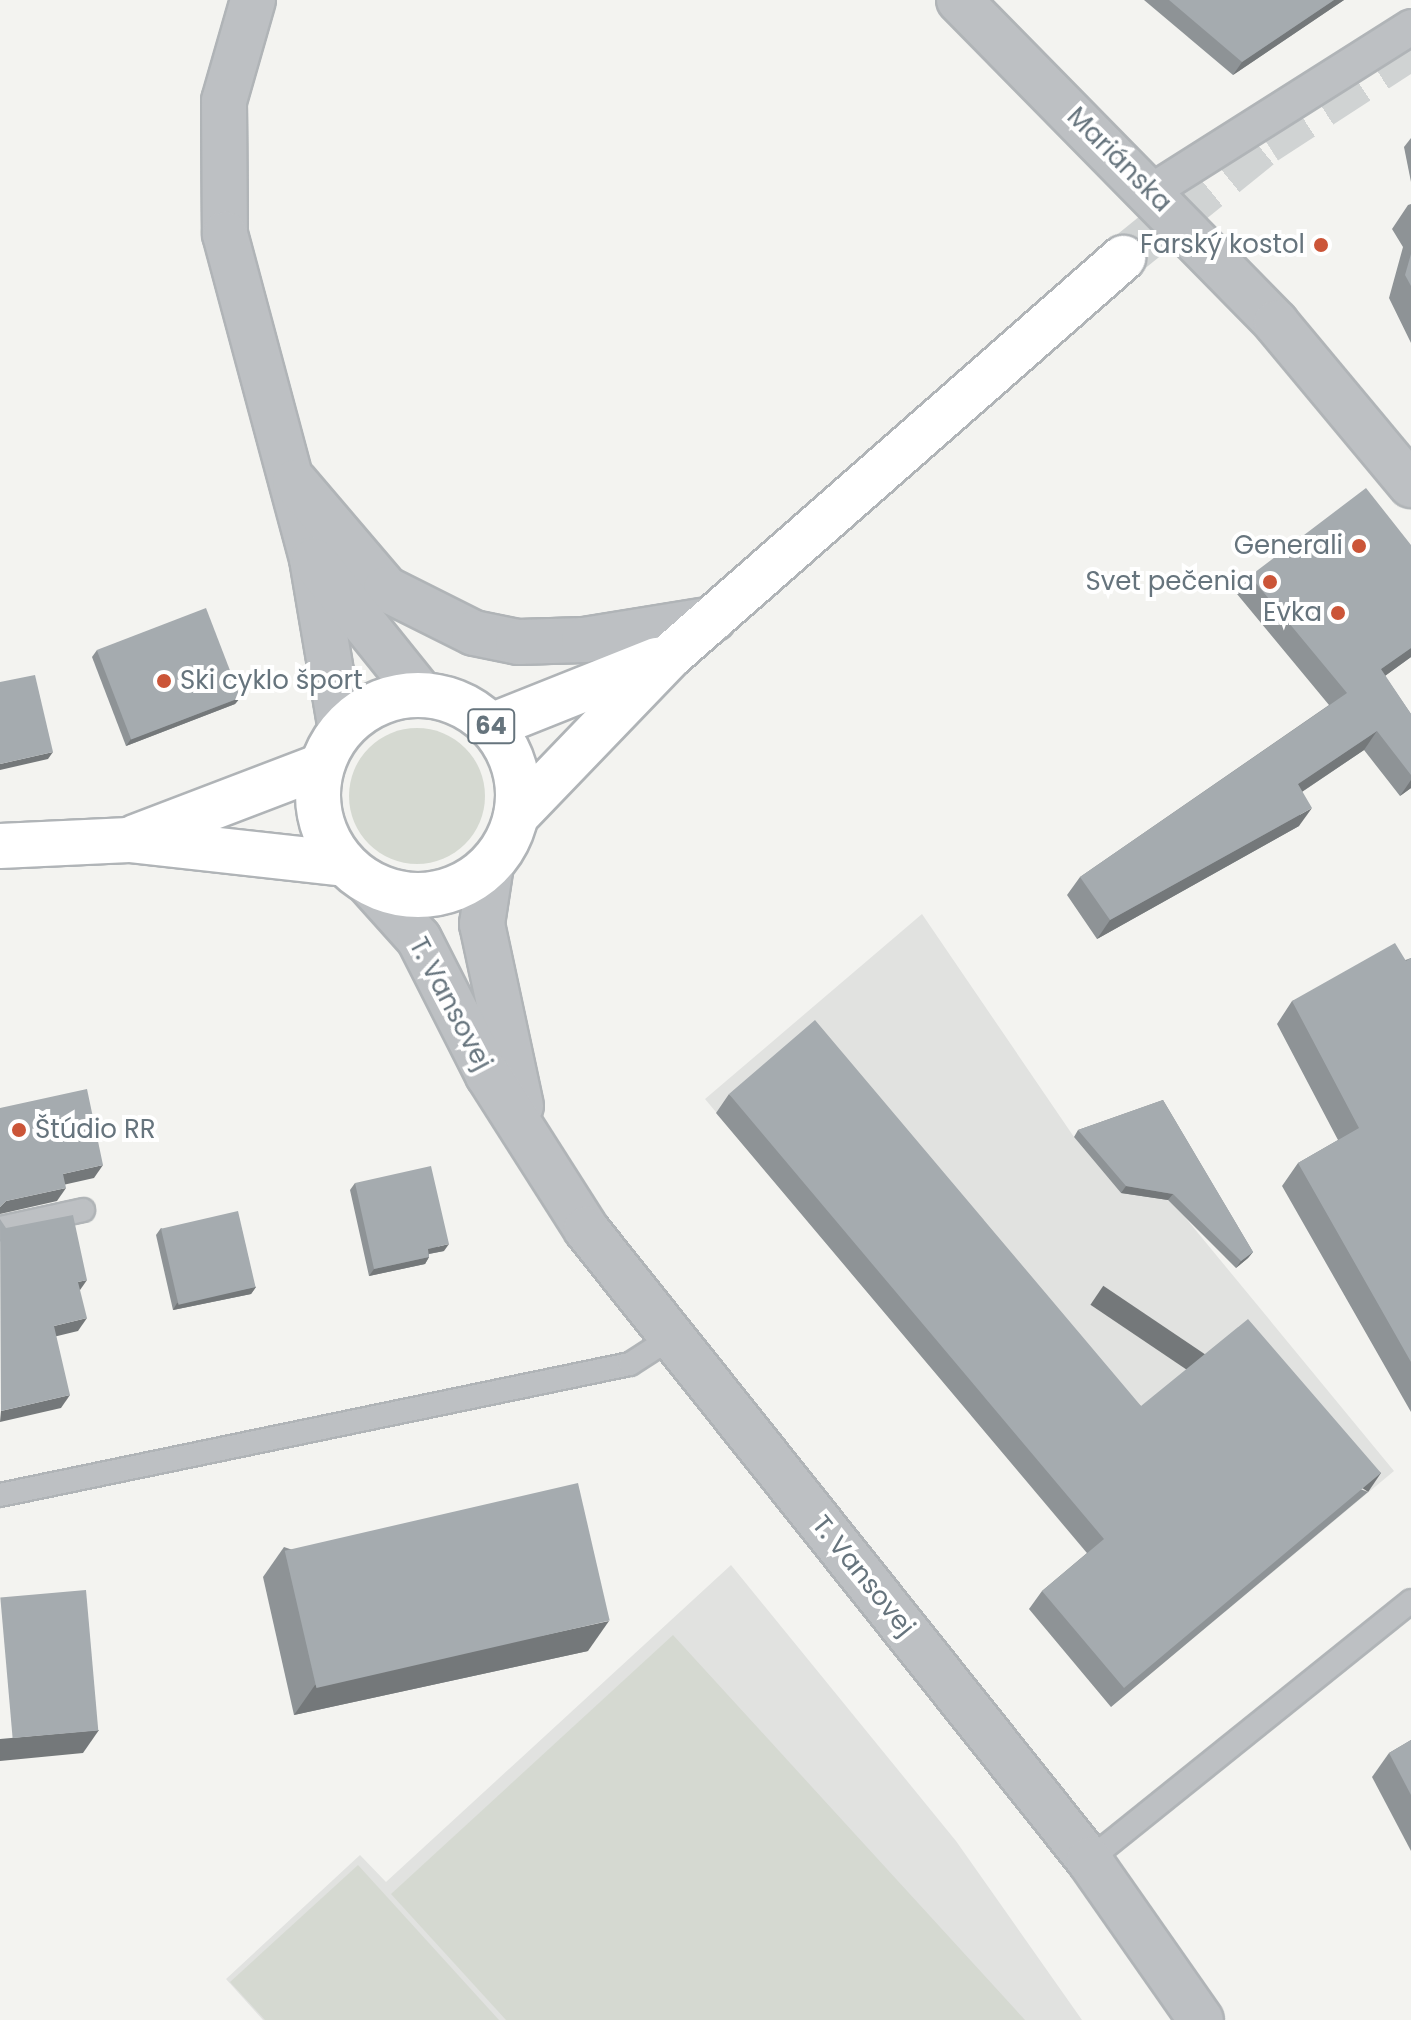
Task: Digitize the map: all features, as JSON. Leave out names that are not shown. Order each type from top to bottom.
[{"type":"main road","name":"64","points":[[0,846],[129,840],[356,873],[399,894],[432,895],[491,865],[516,816],[671,655],[1123,258]]},
{"type":"main road","name":"64","points":[[491,726],[671,655]]},
{"type":"main road","name":"64","points":[[129,840],[331,748],[385,700],[421,694],[451,700],[491,726],[514,768],[516,816]]},
{"type":"main road","points":[[331,748],[320,818],[356,873]]},
{"type":"street","points":[[253,0],[224,101],[222,208],[248,331],[312,559],[331,748]]},
{"type":"street","name":"Mariánska","points":[[966,2],[1152,191],[1276,323],[1411,485]]},
{"type":"street","points":[[1152,191],[1411,27]]},
{"type":"street","points":[[292,479],[386,589],[420,613],[474,633],[518,642],[584,640],[713,619]]},
{"type":"street","points":[[312,559],[421,694]]},
{"type":"street","name":"T. Vansovej","points":[[491,865],[482,924],[527,1131]]},
{"type":"street","name":"T. Vansovej","points":[[356,873],[419,939],[488,1075],[527,1131],[586,1229],[1089,1860],[1201,2020]]},
{"type":"lane","points":[[0,1228],[83,1210]]},
{"type":"lane","points":[[0,1495],[630,1364],[672,1337]]},
{"type":"lane","points":[[1089,1860],[1411,1601]]},
{"type":"shaded area","points":[[417,728],[443,733],[465,748],[480,770],[485,796],[480,822],[465,844],[443,859],[417,864],[391,859],[369,844],[354,822],[349,796],[354,770],[369,748],[391,733]]},
{"type":"shaded area","points":[[922,914],[1074,1137],[1121,1193],[1168,1200],[1184,1216],[1394,1471],[1111,1707],[1029,1609],[1090,1557],[705,1099]]},
{"type":"shaded area","points":[[731,1565],[956,1841],[1082,2020],[263,2020],[226,1979],[360,1855],[386,1882]]},
{"type":"shaded area","points":[[673,1635],[1025,2020],[506,2020],[391,1894]]},
{"type":"shaded area","points":[[358,1865],[499,2020],[265,2020],[230,1982]]},
{"type":"building","points":[[1169,0],[1334,0],[1242,62]]},
{"type":"building","points":[[1411,254],[1411,286],[1405,275]]},
{"type":"building","points":[[1366,488],[1411,545],[1411,648],[1381,669],[1411,714],[1411,775],[1377,731],[1298,784],[1312,808],[1110,920],[1080,877],[1347,693],[1250,576]]},
{"type":"building","name":"Ski cyklo šport","points":[[206,608],[240,698],[131,740],[97,650]]},
{"type":"building","points":[[35,675],[53,752],[0,764],[0,682]]},
{"type":"building","points":[[1395,943],[1406,961],[1411,958],[1411,1362],[1298,1163],[1359,1128],[1292,1001]]},
{"type":"building","points":[[815,1020],[1141,1406],[1248,1319],[1381,1473],[1124,1688],[1042,1591],[1104,1539],[729,1094]]},
{"type":"building","points":[[87,1089],[103,1165],[63,1174],[66,1188],[6,1201],[0,1207],[0,1108]]},
{"type":"building","points":[[1163,1100],[1253,1252],[1241,1261],[1173,1194],[1126,1186],[1078,1130]]},
{"type":"building","points":[[431,1166],[449,1244],[428,1249],[429,1257],[374,1269],[355,1183]]},
{"type":"building","points":[[238,1211],[256,1287],[179,1305],[161,1229]]},
{"type":"building","points":[[73,1215],[87,1280],[78,1282],[87,1318],[54,1326],[70,1395],[1,1411],[0,1219],[6,1228]]},
{"type":"building","points":[[578,1483],[610,1620],[316,1688],[285,1551]]},
{"type":"building","points":[[86,1590],[98,1730],[13,1738],[0,1597]]},
{"type":"building","points":[[1411,1740],[1411,1795],[1389,1753]]},
{"type":"tunnel","points":[[1123,258],[1266,142],[1411,48]]},
{"type":"place","name":"Farský kostol","points":[[1321,245]]},
{"type":"place","name":"Generali","points":[[1359,546]]},
{"type":"place","name":"Svet pečenia","points":[[1270,582]]},
{"type":"place","name":"Evka","points":[[1338,613]]},
{"type":"place","name":"Ski cyklo šport","points":[[164,681]]},
{"type":"place","name":"Štúdio RR","points":[[19,1130]]}]
